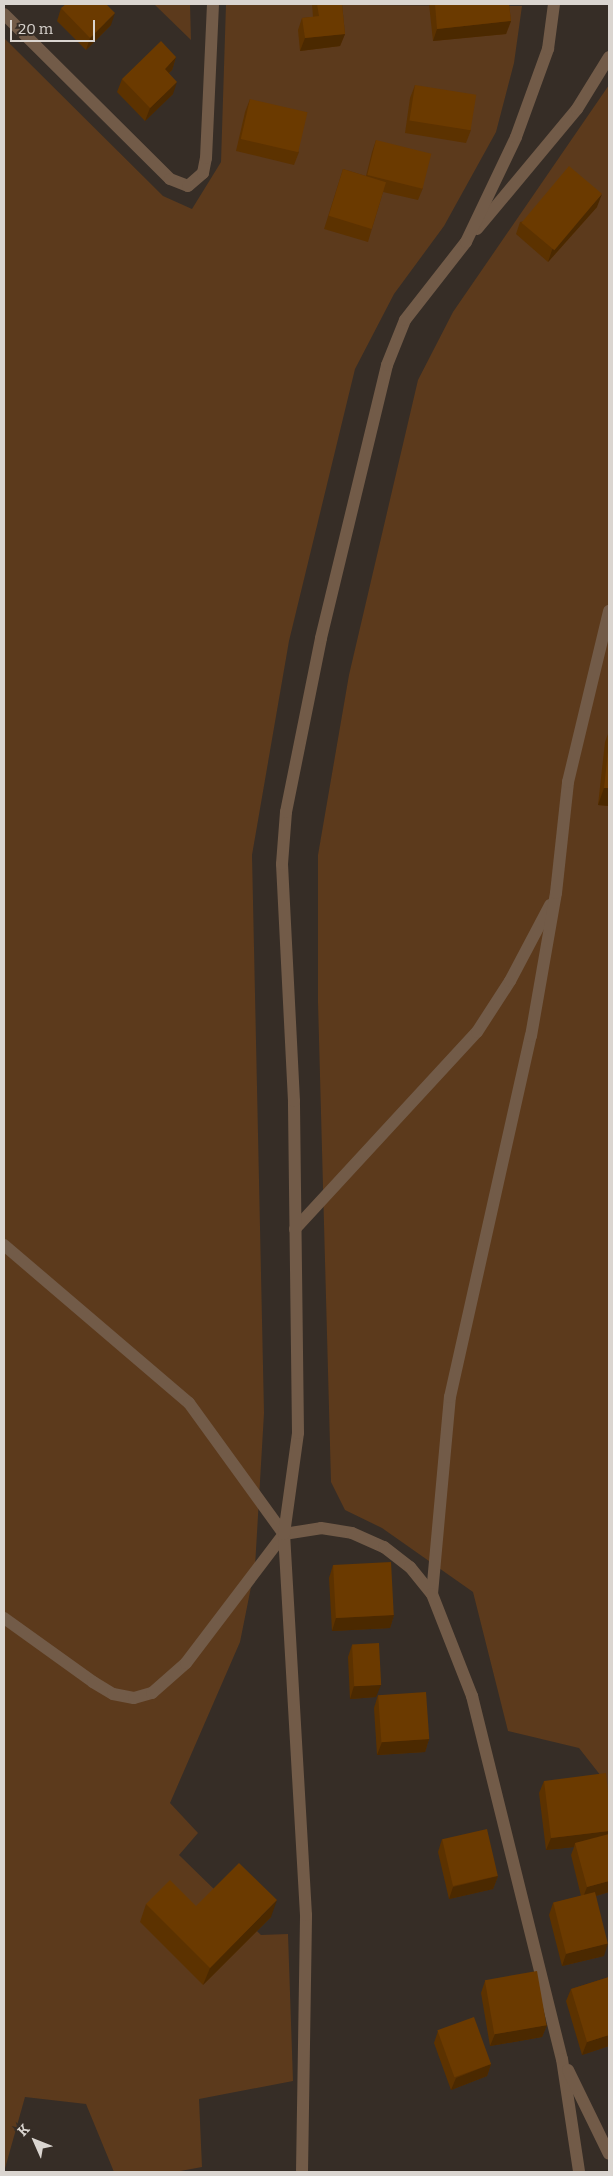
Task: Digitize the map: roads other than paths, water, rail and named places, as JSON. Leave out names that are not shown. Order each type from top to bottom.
[{"type":"street","points":[[4,14],[170,179],[188,186],[203,173],[206,158],[213,4]]},
{"type":"street","points":[[466,242],[538,81],[554,4]]},
{"type":"street","points":[[302,2172],[306,1915],[284,1534],[298,1433],[295,1229],[282,864],[294,764],[387,366],[405,320],[466,242],[577,109],[609,56]]},
{"type":"street","points":[[432,1594],[450,1397],[531,1036],[556,893],[568,782],[609,610]]},
{"type":"street","points":[[295,1229],[477,1032],[510,981],[556,893]]},
{"type":"street","points":[[4,1245],[189,1403],[284,1534]]},
{"type":"street","points":[[4,1618],[113,1694],[134,1698],[152,1692],[186,1663],[284,1534],[321,1528],[352,1533],[384,1548],[410,1567],[432,1594],[472,1696],[562,2059],[579,2172]]},
{"type":"street","points":[[562,2059],[609,2154]]}]
